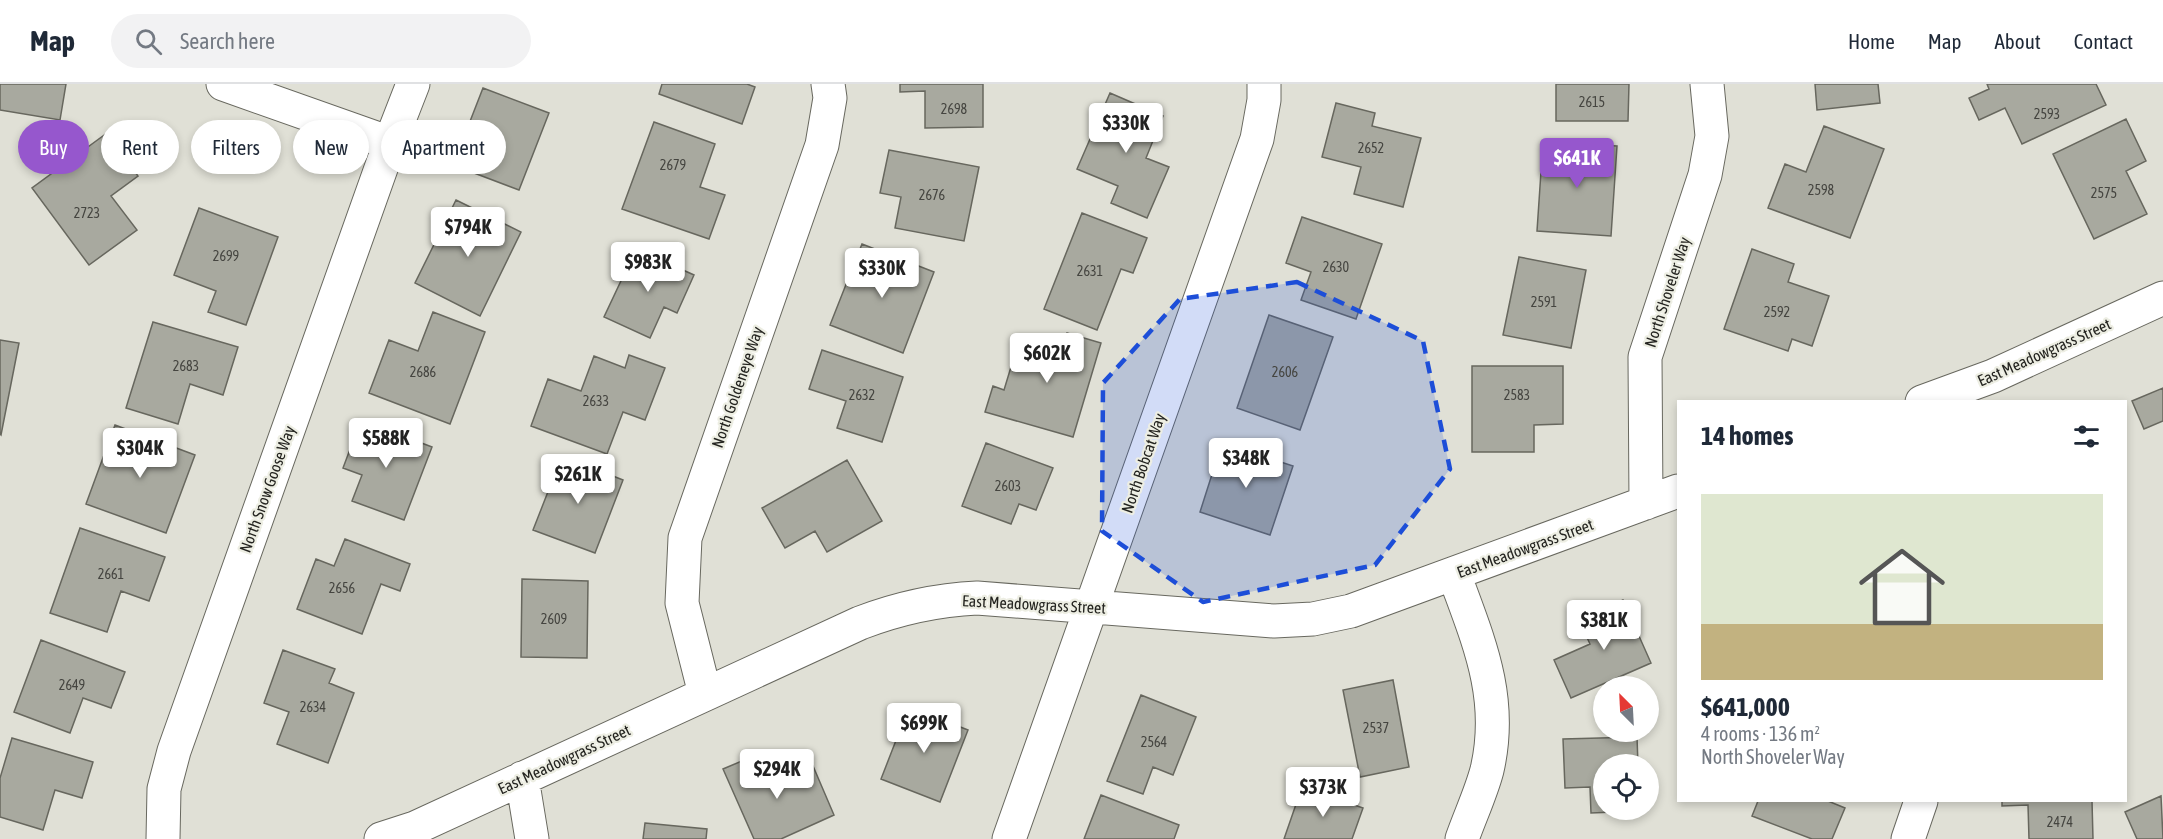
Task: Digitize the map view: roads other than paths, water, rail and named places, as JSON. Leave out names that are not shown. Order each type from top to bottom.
[{"type":"street","points":[[223,84],[381,140]]},
{"type":"street","name":"North Snow Goose Way","points":[[399,120],[413,84]]},
{"type":"street","name":"North Goldeneye Way","points":[[705,694],[682,603],[684,538],[822,145],[830,98],[828,84]]},
{"type":"street","name":"North Bobcat Way","points":[[1009,839],[1257,139],[1264,100],[1264,84]]},
{"type":"street","name":"North Shoveler Way","points":[[1646,503],[1645,357],[1705,175],[1712,136],[1707,84]]},
{"type":"street","name":"North Snow Goose Way","points":[[163,839],[164,789],[174,751],[381,168]]},
{"type":"street","name":"East Meadowgrass Street","points":[[1928,400],[1993,376],[2163,298]]},
{"type":"street","name":"East Meadowgrass Street","points":[[381,839],[415,828],[860,623],[898,608],[937,600],[976,598],[1274,621],[1313,620],[1351,611],[1677,491]]},
{"type":"street","points":[[1454,574],[1482,649],[1489,679],[1493,730],[1486,770],[1462,839]]},
{"type":"street","points":[[522,778],[532,839]]},
{"type":"street","points":[[1908,839],[1921,802]]}]
